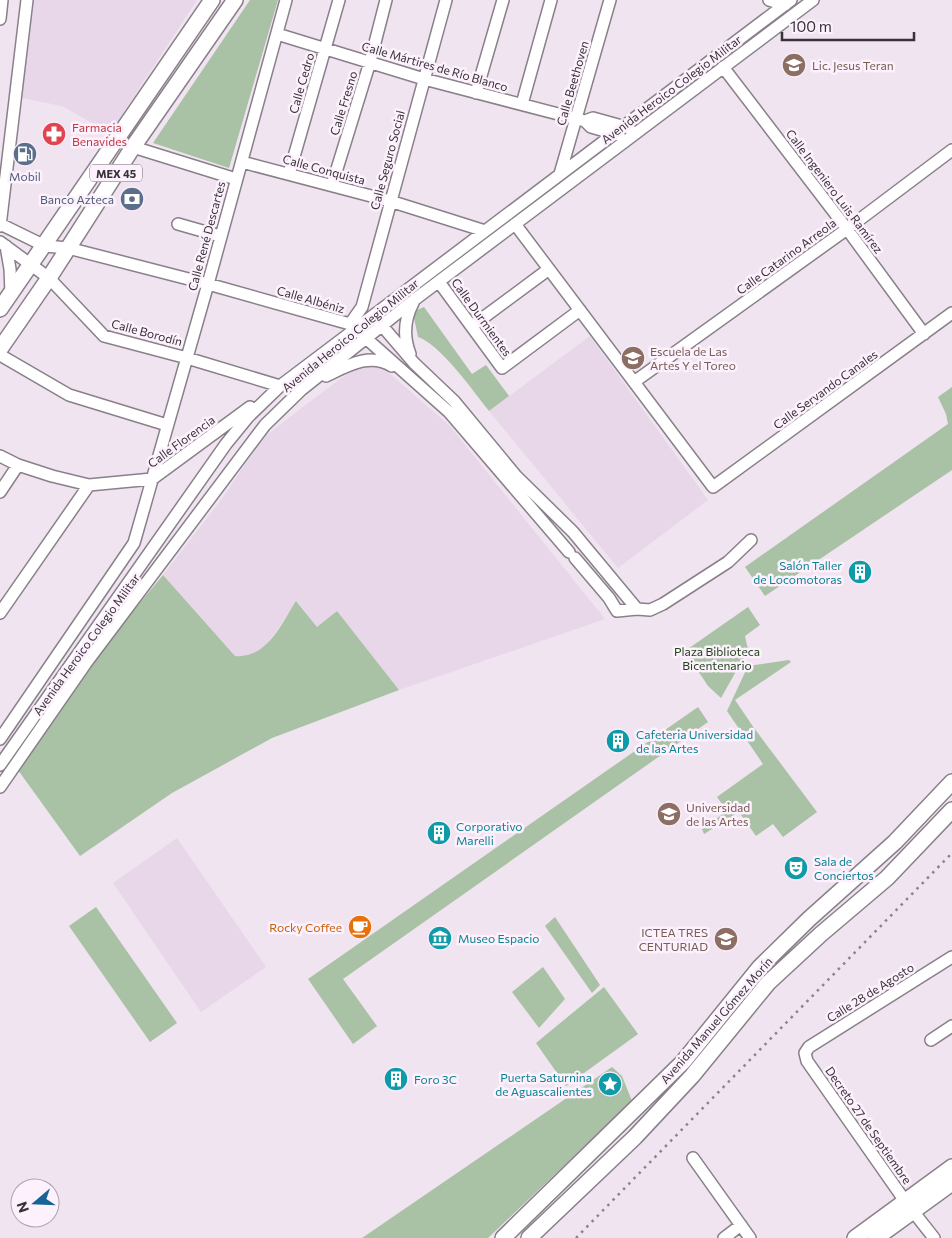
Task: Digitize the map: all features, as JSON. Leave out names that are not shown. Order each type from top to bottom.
[{"type":"main road","name":"MEX 45","points":[[0,309],[212,0]]},
{"type":"main road","name":"MEX 45","points":[[0,349],[49,278],[133,147],[236,0]]},
{"type":"main road","name":"Avenida Manuel Gómez Morín","points":[[503,1238],[683,1062],[760,967],[809,919],[895,842],[952,782]]},
{"type":"main road","name":"Avenida Manuel Gómez Morín","points":[[530,1238],[636,1137],[692,1076],[768,983],[821,934],[887,878],[952,810]]},
{"type":"main road","points":[[876,1238],[952,1167]]},
{"type":"main road","points":[[855,1238],[952,1183]]},
{"type":"street","points":[[0,19],[2,0]]},
{"type":"street","points":[[26,0],[4,152],[0,224],[45,246]]},
{"type":"street","name":"Calle René Descartes","points":[[152,479],[286,0]]},
{"type":"street","name":"Calle Cedro","points":[[289,174],[339,0]]},
{"type":"street","name":"Calle Fresno","points":[[332,186],[370,62],[386,0]]},
{"type":"street","name":"Calle Seguro Social","points":[[353,327],[362,307],[446,0]]},
{"type":"street","points":[[476,93],[503,0]]},
{"type":"street","points":[[522,104],[551,0]]},
{"type":"street","name":"Calle Beethoven","points":[[560,174],[581,120],[610,0]]},
{"type":"street","points":[[769,0],[788,2]]},
{"type":"street","name":"Avenida Heroico Colegio Militar","points":[[0,787],[86,663],[265,425],[308,384],[414,300],[812,0]]},
{"type":"street","name":"Avenida Heroico Colegio Militar","points":[[0,765],[226,444],[248,417],[280,386],[353,327],[372,316],[616,134],[788,2]]},
{"type":"street","name":"Calle Mártires de Río Blanco","points":[[277,34],[424,79],[581,120],[591,127],[628,138]]},
{"type":"street","name":"Calle Ingeniero Luis Ramírez","points":[[722,67],[847,229],[924,334]]},
{"type":"street","name":"Calle Mártires de Río Blanco","points":[[581,120],[593,118],[638,131]]},
{"type":"street","points":[[133,147],[236,178]]},
{"type":"street","name":"Calle Catarino Arreola","points":[[634,382],[847,229],[952,150]]},
{"type":"street","name":"Calle Conquista","points":[[242,162],[390,201],[485,231]]},
{"type":"street","points":[[178,224],[220,236]]},
{"type":"street","points":[[515,224],[634,382]]},
{"type":"street","points":[[3,244],[10,269],[11,293]]},
{"type":"street","name":"Calle Borodín","points":[[3,244],[49,278],[104,336],[187,358],[280,386]]},
{"type":"street","name":"Calle Albéniz","points":[[45,246],[68,248],[208,284],[353,327],[449,412],[605,593],[617,611],[637,609]]},
{"type":"street","points":[[472,326],[549,269]]},
{"type":"street","name":"Calle Durmientes","points":[[439,282],[502,368],[580,310]]},
{"type":"street","points":[[414,300],[408,312],[405,340],[414,363]]},
{"type":"street","name":"Calle Servando Canales","points":[[634,382],[713,487],[952,313]]},
{"type":"street","points":[[372,316],[383,325],[414,363],[454,401],[516,476],[573,532],[637,609],[650,610],[663,604],[728,562],[750,540]]},
{"type":"street","points":[[0,355],[69,395],[167,425]]},
{"type":"street","points":[[308,384],[345,367],[372,359],[390,365],[410,379]]},
{"type":"street","name":"Calle Florencia","points":[[0,456],[18,465],[89,485],[152,479],[280,386]]},
{"type":"street","points":[[0,492],[18,465]]},
{"type":"street","name":"Avenida Heroico Colegio Militar","points":[[0,739],[134,544],[152,479]]},
{"type":"street","points":[[0,613],[89,485]]},
{"type":"street","points":[[561,542],[573,532]]},
{"type":"street","points":[[605,593],[615,583]]},
{"type":"street","name":"Calle 28 de Agosto","points":[[805,1053],[809,1047],[952,957]]},
{"type":"street","points":[[931,1040],[950,1031]]},
{"type":"street","name":"Decreto 27 de Septiembre","points":[[805,1053],[807,1061],[909,1206],[934,1238]]},
{"type":"street","points":[[692,1158],[750,1238]]},
{"type":"street","points":[[724,1238],[741,1225]]},
{"type":"shaded area","points":[[28,0],[197,0],[110,133],[62,106],[17,97]]},
{"type":"shaded area","points":[[590,336],[708,500],[618,568],[489,411]]},
{"type":"shaded area","points":[[380,365],[449,425],[605,619],[399,690],[337,611],[317,627],[297,601],[262,649],[244,657],[235,656],[163,575],[224,496],[267,435],[354,369],[361,366]]},
{"type":"shaded area","points":[[177,838],[266,967],[201,1012],[113,883]]},
{"type":"green space","points":[[250,0],[278,0],[229,168],[153,143]]},
{"type":"green space","points":[[424,307],[472,374],[486,365],[509,396],[489,411],[446,358],[427,341],[418,337],[414,318],[417,310]]},
{"type":"green space","points":[[952,387],[952,470],[765,596],[745,567],[948,424],[946,414],[938,397]]},
{"type":"green space","points":[[163,575],[235,656],[256,652],[265,646],[279,629],[296,601],[317,627],[337,611],[399,690],[272,738],[172,793],[80,856],[18,770],[104,646]]},
{"type":"green space","name":"Plaza Biblioteca Bicentenario","points":[[748,607],[760,625],[745,636],[748,650],[721,698],[708,686],[685,651]]},
{"type":"green space","points":[[789,660],[791,662],[735,700],[817,812],[783,837],[773,824],[756,836],[739,812],[704,834],[702,829],[727,811],[717,797],[763,764],[727,711],[748,666]]},
{"type":"green space","points":[[698,707],[708,722],[343,979],[377,1026],[353,1044],[308,979]]},
{"type":"green space","points":[[96,907],[177,1023],[150,1042],[69,926]]},
{"type":"green space","points":[[555,917],[600,985],[592,993],[545,926]]},
{"type":"green space","points":[[543,967],[565,999],[539,1028],[512,992]]},
{"type":"green space","points":[[604,987],[638,1034],[566,1086],[536,1043]]},
{"type":"green space","points":[[612,1067],[622,1076],[632,1101],[488,1238],[362,1238]]},
{"type":"railway","points":[[576,1238],[952,853]]},
{"type":"place","name":"Lic. Jesus Teran","points":[[794,65]]},
{"type":"place","name":"Farmacia Benavides","points":[[54,134]]},
{"type":"place","name":"Mobil","points":[[25,154]]},
{"type":"place","name":"Banco Azteca","points":[[132,199]]},
{"type":"place","name":"Escuela de Las Artes Y el Toreo","points":[[633,358]]},
{"type":"place","name":"Salón Taller de Locomotoras","points":[[860,572]]},
{"type":"place","name":"Cafeteria Universidad de las Artes","points":[[618,741]]},
{"type":"place","name":"Universidad de las Artes","points":[[669,814]]},
{"type":"place","name":"Corporativo Marelli","points":[[439,833]]},
{"type":"place","name":"Sala de Conciertos","points":[[796,868]]},
{"type":"place","name":"Rocky Coffee","points":[[360,927]]},
{"type":"place","name":"Museo Espacio","points":[[440,938]]},
{"type":"place","name":"ICTEA TRES CENTURIAD","points":[[726,939]]},
{"type":"place","name":"Foro 3C","points":[[396,1079]]},
{"type":"place","name":"Puerta Saturnina de Aguascalientes","points":[[610,1084]]}]
